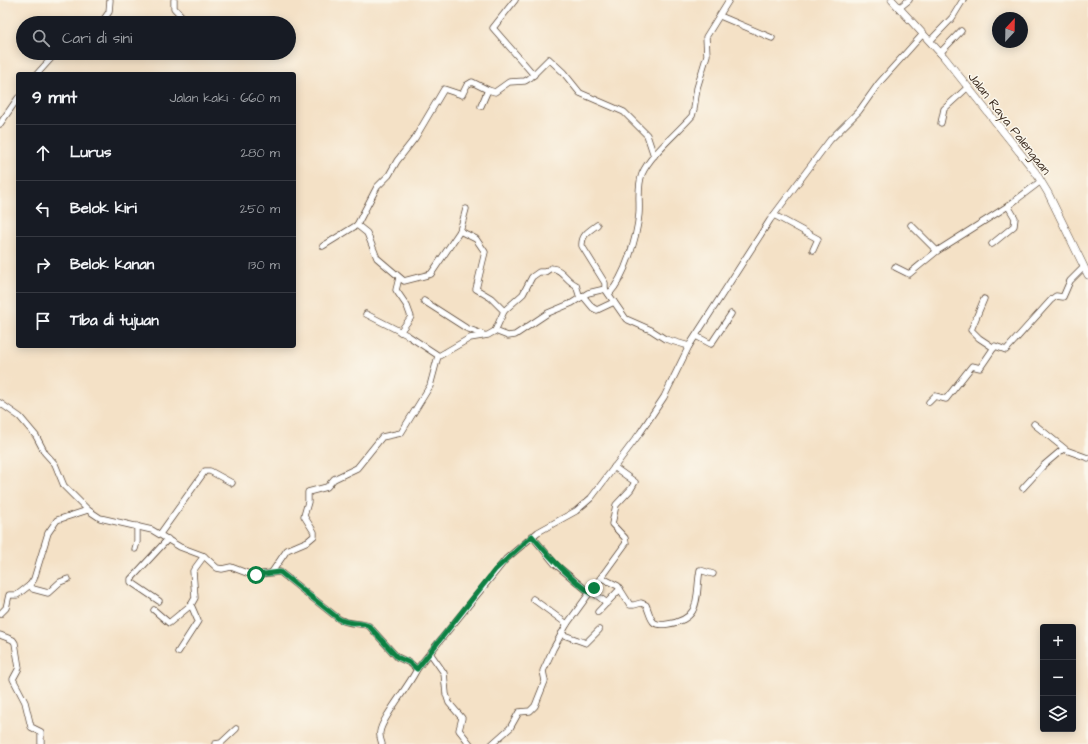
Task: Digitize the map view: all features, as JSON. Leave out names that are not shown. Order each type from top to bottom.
[{"type":"street","points":[[105,16],[108,12],[110,0]]},
{"type":"street","points":[[174,0],[174,8],[181,16]]},
{"type":"street","points":[[515,0],[493,28],[534,75]]},
{"type":"street","points":[[494,331],[508,336],[515,335],[548,313],[581,297],[607,291],[619,283],[628,260],[638,224],[641,177],[654,156],[693,113],[697,88],[707,55],[706,37],[729,0]]},
{"type":"street","name":"Jalan Raya Palengaan","points":[[892,0],[942,55],[1041,181],[1088,275]]},
{"type":"street","points":[[900,8],[909,0]]},
{"type":"street","points":[[930,41],[952,18],[963,0]]},
{"type":"street","points":[[720,16],[772,38]]},
{"type":"street","points":[[942,55],[961,31]]},
{"type":"street","points":[[382,744],[380,734],[382,725],[417,669],[495,570],[532,536],[585,505],[640,433],[664,397],[689,346],[774,214],[830,140],[859,111],[878,83],[923,34]]},
{"type":"street","points":[[39,72],[50,60]]},
{"type":"street","points":[[323,246],[357,225],[377,187],[389,175],[397,161],[416,138],[444,89],[462,95],[468,84],[472,82],[495,92],[509,82],[525,81],[550,60],[580,93],[624,112],[647,135],[654,156]]},
{"type":"street","points":[[941,123],[944,109],[968,87]]},
{"type":"street","points":[[481,106],[488,90]]},
{"type":"street","points":[[0,124],[16,101]]},
{"type":"street","points":[[896,268],[909,274],[937,251],[1008,206],[1041,181]]},
{"type":"street","points":[[992,244],[1014,226],[1015,218],[1008,206]]},
{"type":"street","points":[[357,225],[367,233],[375,256],[399,278],[406,281],[431,274],[460,231],[466,209]]},
{"type":"street","points":[[774,214],[816,238],[818,241],[813,250]]},
{"type":"street","points":[[911,225],[937,251]]},
{"type":"street","points":[[597,226],[583,236],[582,246],[605,283],[607,291],[626,320],[651,330],[665,339],[689,346]]},
{"type":"street","points":[[460,231],[476,239],[485,252],[476,288],[491,298],[504,311]]},
{"type":"street","points":[[984,299],[971,330],[979,338],[994,348],[997,346],[1006,350],[1051,300],[1056,296],[1063,297],[1070,281],[1084,267]]},
{"type":"street","points":[[272,572],[287,550],[308,541],[314,536],[314,532],[304,516],[308,502],[308,492],[327,487],[334,479],[357,468],[382,437],[401,433],[430,386],[438,356],[470,338],[486,335],[494,331],[504,311],[523,294],[533,276],[539,272],[545,272],[551,268],[560,271],[570,282],[576,285],[581,297],[593,308],[597,310],[614,302]]},
{"type":"street","points":[[399,278],[396,290],[409,309],[411,317],[400,332]]},
{"type":"street","points":[[424,301],[466,328],[486,335]]},
{"type":"street","points":[[366,314],[400,332],[438,356]]},
{"type":"street","points":[[696,336],[711,344],[731,314]]},
{"type":"street","points":[[929,402],[935,396],[946,399],[973,366],[980,368],[983,366],[994,348]]},
{"type":"street","points":[[0,403],[20,417],[36,436],[45,453],[55,464],[64,486],[88,510],[105,520],[137,526],[160,534],[180,547],[204,556],[213,565],[220,569],[231,567],[252,575],[280,572],[343,622],[369,626],[397,657],[410,663],[417,669]]},
{"type":"street","points":[[1034,424],[1065,449],[1088,458]]},
{"type":"street","points":[[1023,488],[1044,465],[1065,449]]},
{"type":"street","points":[[492,744],[510,728],[519,712],[530,711],[535,706],[545,681],[543,672],[561,634],[626,543],[625,539],[612,524],[616,505],[632,489],[635,482],[614,467]]},
{"type":"street","points":[[160,534],[205,470],[210,471],[232,483]]},
{"type":"street","points":[[0,614],[6,608],[9,595],[17,596],[30,585],[39,566],[48,533],[57,520],[88,510]]},
{"type":"street","points":[[135,549],[137,542],[137,526]]},
{"type":"street","points":[[532,536],[555,564],[590,592],[607,603]]},
{"type":"street","points":[[159,600],[131,582],[168,539]]},
{"type":"street","points":[[154,610],[169,623],[190,605],[195,596],[193,571],[204,556]]},
{"type":"street","points":[[602,578],[616,584],[630,605],[634,606],[641,603],[646,605],[655,625],[679,623],[687,618],[696,602],[699,592],[700,570],[713,574]]},
{"type":"street","points":[[30,585],[33,590],[48,593],[57,584],[68,578]]},
{"type":"street","points":[[598,612],[620,589]]},
{"type":"street","points":[[533,599],[567,624]]},
{"type":"street","points":[[178,652],[198,620],[190,605]]},
{"type":"street","points":[[561,634],[586,642],[600,630]]},
{"type":"street","points":[[0,635],[13,640],[15,643],[19,668],[12,679],[25,702],[31,728],[41,732],[41,744]]},
{"type":"street","points":[[430,653],[444,673],[447,698],[450,705],[462,718],[459,730],[470,744]]},
{"type":"street","points":[[216,744],[221,743],[236,729]]},
{"type":"route","points":[[256,575],[280,572],[298,588],[310,595],[339,619],[349,624],[363,624],[369,626],[392,653],[415,666],[417,669],[495,570],[532,536],[555,564],[568,576],[590,593],[594,588]]}]
